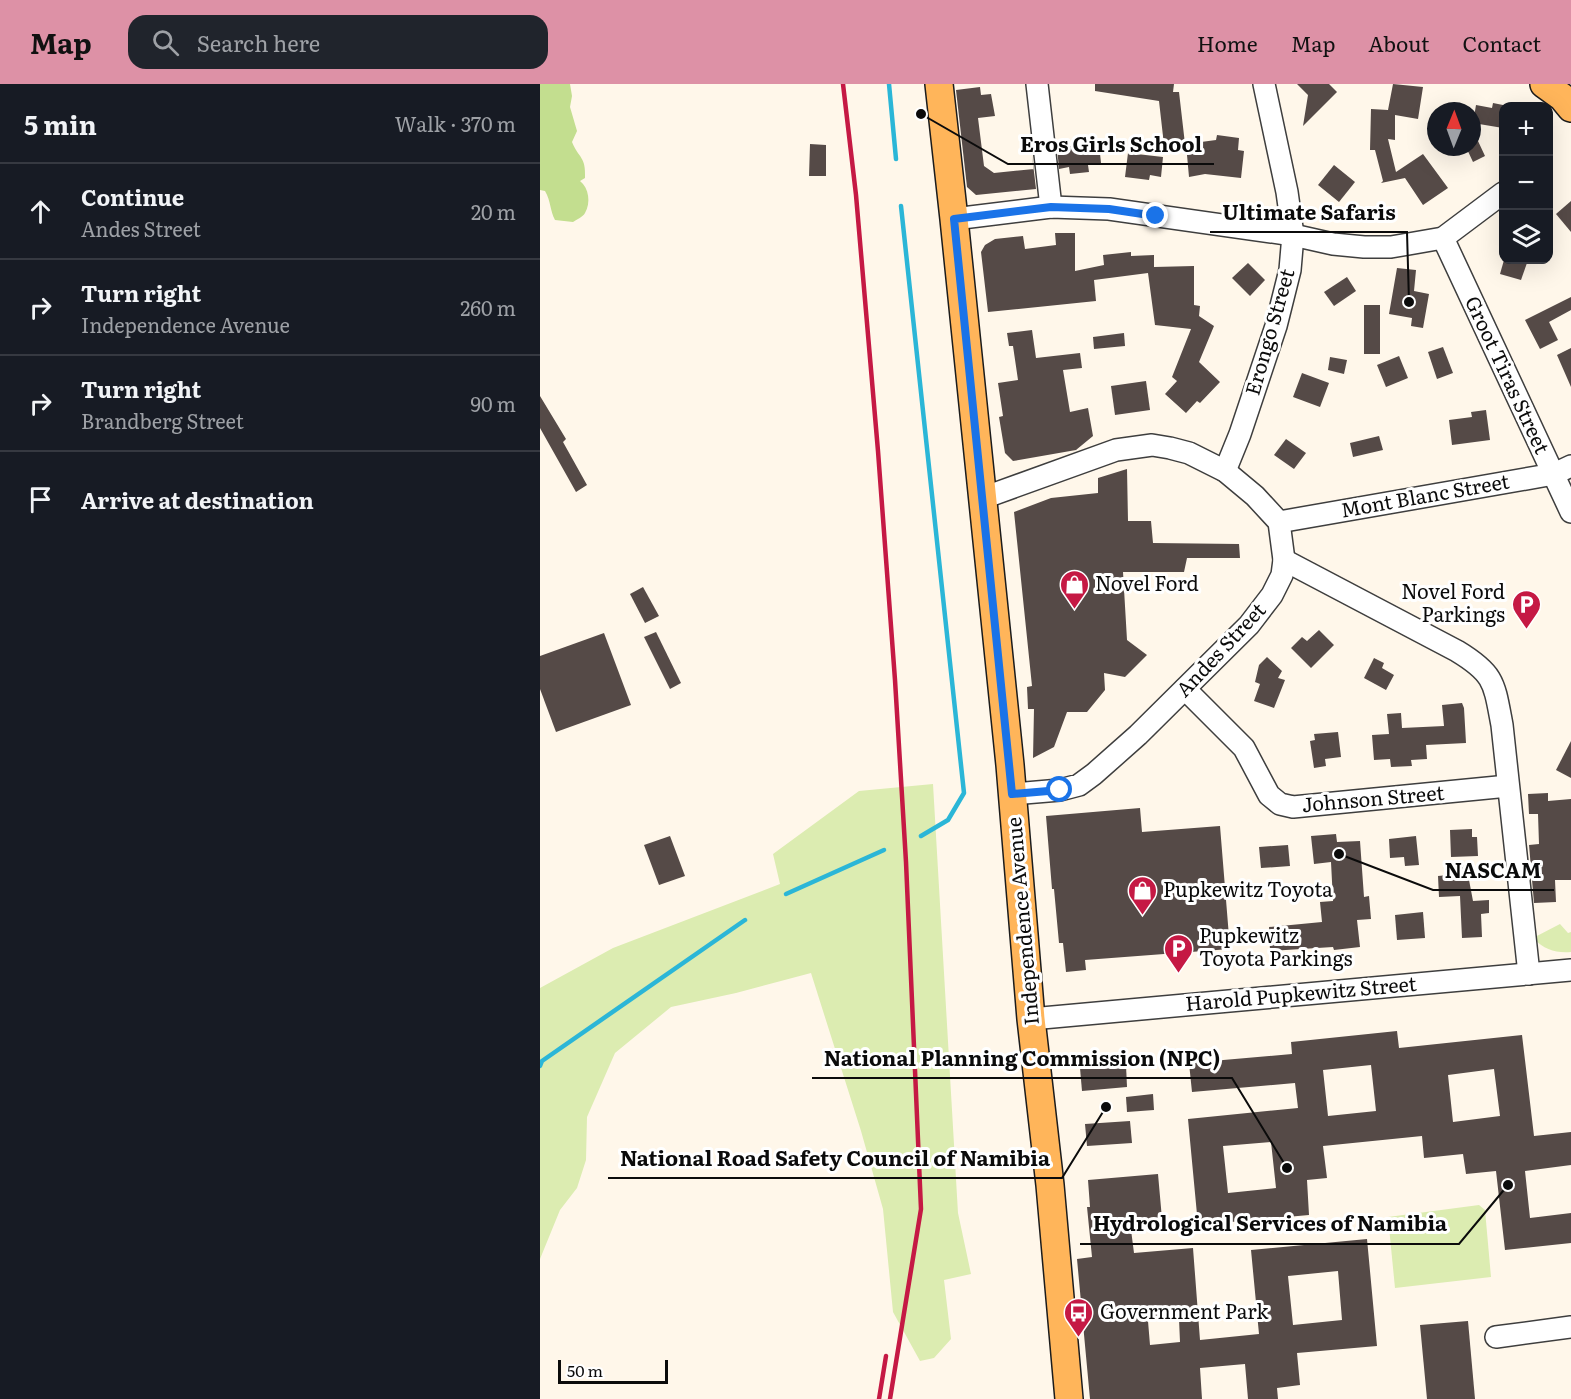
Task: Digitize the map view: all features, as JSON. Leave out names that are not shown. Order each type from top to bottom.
[{"type":"main road","name":"Independence Avenue","points":[[939,84],[983,498],[1069,1399]]},
{"type":"main road","points":[[1544,84],[1562,97],[1571,108]]},
{"type":"street","points":[[1037,84],[1051,207]]},
{"type":"street","name":"Erongo Street","points":[[1225,471],[1240,434],[1276,326],[1290,270],[1293,235],[1282,164],[1264,84]]},
{"type":"street","points":[[954,219],[1051,207],[1109,209],[1293,235],[1333,244],[1364,247],[1399,246],[1443,238],[1499,196]]},
{"type":"street","name":"Groot Tiras Street","points":[[1443,238],[1562,470],[1571,512]]},
{"type":"street","points":[[983,498],[1071,465],[1136,446],[1152,445],[1189,453],[1225,471],[1255,496],[1279,522]]},
{"type":"street","name":"Mont Blanc Street","points":[[1279,522],[1562,470]]},
{"type":"street","name":"Andes Street","points":[[1012,794],[1060,790],[1079,785],[1138,735],[1249,625],[1272,595],[1282,575],[1284,560],[1279,522]]},
{"type":"street","points":[[1284,560],[1457,651],[1477,663],[1489,675],[1502,725],[1529,974]]},
{"type":"street","name":"Johnson Street","points":[[1185,689],[1244,748],[1264,788],[1280,804],[1293,807],[1508,786]]},
{"type":"street","name":"Harold Pupkewitz Street","points":[[1031,1019],[1571,970]]},
{"type":"street","points":[[1496,1337],[1571,1328]]},
{"type":"green space","points":[[540,84],[570,84],[572,96],[570,107],[577,131],[572,142],[584,165],[585,178],[580,181],[587,192],[588,200],[584,214],[573,222],[555,220],[545,191],[540,190]]},
{"type":"green space","points":[[933,784],[958,1213],[971,1274],[944,1280],[951,1339],[934,1358],[920,1361],[893,1312],[883,1209],[811,973],[671,1007],[615,1053],[587,1117],[586,1160],[577,1188],[560,1210],[540,1259],[540,988],[613,948],[780,884],[773,854],[859,791]]},
{"type":"green space","points":[[1560,924],[1568,933],[1571,932],[1571,952],[1551,950],[1533,938]]},
{"type":"green space","points":[[1479,1205],[1485,1210],[1491,1277],[1395,1288],[1388,1217]]},
{"type":"building","points":[[1095,84],[1174,84],[1173,92],[1179,92],[1185,144],[1164,145],[1159,101],[1095,91]]},
{"type":"building","points":[[1297,84],[1329,84],[1337,92],[1303,126],[1308,95]]},
{"type":"building","points":[[1393,84],[1423,87],[1418,119],[1395,115],[1395,140],[1388,139],[1396,172],[1423,154],[1448,188],[1423,205],[1405,178],[1381,183],[1383,181],[1375,150],[1370,150],[1371,109],[1388,110]]},
{"type":"building","points":[[980,87],[981,95],[991,94],[995,116],[978,118],[984,166],[994,173],[1034,169],[1036,189],[976,195],[967,187],[956,90]]},
{"type":"building","points":[[1493,103],[1499,104],[1499,127],[1481,124],[1481,106],[1492,108]]},
{"type":"building","points":[[1217,135],[1239,138],[1238,150],[1244,151],[1241,178],[1205,174],[1189,177],[1186,144],[1216,140]]},
{"type":"building","points":[[810,144],[826,145],[826,176],[809,176]]},
{"type":"building","points":[[1099,144],[1101,163],[1088,165],[1089,172],[1070,174],[1069,167],[1059,169],[1057,147]]},
{"type":"building","points":[[1481,147],[1485,156],[1473,162],[1470,156],[1481,156]]},
{"type":"building","points":[[1128,153],[1163,157],[1161,177],[1150,175],[1149,180],[1125,177]]},
{"type":"building","points":[[1334,165],[1355,182],[1339,202],[1318,185]]},
{"type":"building","points":[[1571,201],[1571,232],[1556,214]]},
{"type":"building","points":[[1055,233],[1075,233],[1075,271],[1104,265],[1103,255],[1131,252],[1131,256],[1154,255],[1154,267],[1194,266],[1194,305],[1200,306],[1199,316],[1214,326],[1199,362],[1220,382],[1200,403],[1197,401],[1186,413],[1165,394],[1177,381],[1172,377],[1191,329],[1155,325],[1148,273],[1094,280],[1096,301],[988,312],[981,252],[985,245],[995,239],[1023,236],[1025,249],[1056,245]]},
{"type":"building","points":[[1248,263],[1265,280],[1250,296],[1232,278]]},
{"type":"building","points":[[1503,264],[1527,264],[1521,280],[1500,274]]},
{"type":"building","points":[[1397,268],[1416,270],[1414,291],[1429,294],[1423,328],[1411,326],[1412,318],[1389,314]]},
{"type":"building","points":[[1347,277],[1356,291],[1334,306],[1324,292]]},
{"type":"building","points":[[1571,297],[1571,310],[1549,322],[1558,340],[1540,349],[1525,320]]},
{"type":"building","points":[[1364,305],[1380,305],[1380,354],[1364,354]]},
{"type":"building","points":[[1032,330],[1036,358],[1080,353],[1082,368],[1063,370],[1070,412],[1088,408],[1093,436],[1076,450],[1013,461],[1005,453],[999,417],[1003,416],[998,383],[1018,380],[1013,346],[1009,346],[1007,333]]},
{"type":"building","points":[[1124,333],[1125,346],[1094,349],[1093,337]]},
{"type":"building","points":[[1443,347],[1453,373],[1437,379],[1428,352]]},
{"type":"building","points":[[1571,348],[1571,387],[1557,355]]},
{"type":"building","points":[[1399,356],[1408,378],[1386,387],[1377,365]]},
{"type":"building","points":[[1330,357],[1347,360],[1344,374],[1328,370]]},
{"type":"building","points":[[1302,373],[1329,383],[1320,407],[1293,397]]},
{"type":"building","points":[[1146,381],[1150,410],[1115,415],[1111,386]]},
{"type":"building","points":[[540,396],[566,439],[563,442],[587,485],[576,492],[540,428]]},
{"type":"building","points":[[1486,410],[1490,440],[1452,445],[1449,420],[1472,417],[1471,412]]},
{"type":"building","points":[[1379,436],[1383,450],[1353,457],[1350,443]]},
{"type":"building","points":[[1286,439],[1306,453],[1294,469],[1274,455]]},
{"type":"building","name":"Novel Ford","points":[[1127,469],[1128,521],[1151,521],[1153,543],[1239,544],[1240,558],[1187,558],[1184,572],[1123,572],[1127,640],[1147,655],[1125,677],[1104,673],[1105,690],[1087,712],[1067,712],[1054,747],[1033,758],[1034,709],[1028,709],[1027,687],[1032,686],[1014,512],[1051,498],[1098,493],[1098,478]]},
{"type":"building","points":[[643,587],[659,616],[645,623],[630,594]]},
{"type":"building","points":[[1319,630],[1334,645],[1311,668],[1291,648],[1302,637],[1307,641]]},
{"type":"building","points":[[656,632],[681,683],[670,689],[644,637]]},
{"type":"building","points":[[604,633],[631,705],[556,732],[540,689],[540,656]]},
{"type":"building","points":[[1267,657],[1282,671],[1278,678],[1285,680],[1274,708],[1254,701],[1260,684],[1255,682],[1259,665]]},
{"type":"building","points":[[1374,658],[1384,663],[1382,668],[1394,675],[1386,690],[1364,678]]},
{"type":"building","points":[[1462,703],[1466,743],[1426,745],[1427,759],[1411,760],[1412,766],[1391,767],[1390,759],[1374,760],[1372,735],[1389,734],[1387,714],[1401,713],[1402,728],[1444,726],[1442,705]]},
{"type":"building","points":[[1338,732],[1341,757],[1325,759],[1326,766],[1314,768],[1310,741],[1315,740],[1314,734]]},
{"type":"building","points":[[1571,741],[1571,778],[1556,770]]},
{"type":"building","points":[[1548,793],[1548,801],[1571,799],[1571,880],[1555,880],[1556,902],[1534,903],[1529,845],[1539,844],[1538,814],[1529,814],[1528,794]]},
{"type":"building","name":"Pupkewitz Toyota","points":[[1140,808],[1142,832],[1220,826],[1230,949],[1085,960],[1086,970],[1066,972],[1063,943],[1059,943],[1054,889],[1052,889],[1046,816]]},
{"type":"building","points":[[1472,829],[1472,837],[1477,837],[1478,856],[1451,857],[1450,830]]},
{"type":"building","points":[[1336,834],[1337,842],[1360,841],[1364,897],[1369,896],[1371,919],[1357,920],[1360,947],[1334,950],[1333,947],[1270,951],[1269,927],[1322,922],[1320,902],[1333,901],[1331,862],[1314,864],[1311,836]]},
{"type":"building","points":[[670,836],[685,876],[659,885],[644,845]]},
{"type":"building","points":[[1416,836],[1419,865],[1405,866],[1404,857],[1390,858],[1389,839]]},
{"type":"building","points":[[1288,845],[1290,866],[1261,868],[1259,847]]},
{"type":"building","points":[[1466,864],[1473,901],[1489,900],[1489,913],[1481,914],[1482,937],[1462,938],[1460,896],[1439,897],[1438,876],[1459,874],[1459,865]]},
{"type":"building","points":[[1423,912],[1425,938],[1397,940],[1395,915]]},
{"type":"building","points":[[1397,1031],[1399,1048],[1522,1035],[1534,1136],[1571,1132],[1571,1165],[1525,1171],[1530,1218],[1571,1213],[1571,1243],[1505,1250],[1496,1171],[1466,1174],[1463,1154],[1424,1158],[1422,1136],[1323,1146],[1327,1178],[1307,1180],[1309,1215],[1198,1225],[1188,1119],[1298,1108],[1295,1083],[1192,1092],[1189,1063],[1292,1054],[1291,1042]],"holes":[[[1371,1065],[1376,1111],[1328,1116],[1323,1070]],[[1494,1069],[1500,1116],[1453,1122],[1448,1075]],[[1271,1142],[1276,1188],[1228,1193],[1223,1146]]]},
{"type":"building","points":[[1126,1065],[1127,1087],[1082,1091],[1080,1068]]},
{"type":"building","points":[[1153,1094],[1154,1110],[1127,1112],[1126,1097]]},
{"type":"building","points":[[1130,1121],[1132,1143],[1087,1146],[1085,1124]]},
{"type":"building","points":[[1158,1174],[1162,1219],[1130,1222],[1134,1253],[1193,1248],[1200,1340],[1259,1334],[1251,1250],[1367,1239],[1377,1346],[1297,1353],[1300,1385],[1277,1388],[1278,1399],[1248,1399],[1245,1364],[1200,1368],[1202,1399],[1090,1399],[1077,1259],[1092,1257],[1087,1207],[1090,1207],[1088,1180]],"holes":[[[1338,1271],[1342,1320],[1293,1325],[1288,1276]],[[1179,1319],[1180,1342],[1150,1345],[1148,1321]]]},
{"type":"building","points":[[1468,1321],[1475,1399],[1427,1399],[1420,1325]]},
{"type":"waterway","points":[[889,84],[896,159]]},
{"type":"waterway","points":[[901,206],[964,793],[948,820],[921,836]]},
{"type":"waterway","points":[[786,894],[884,850]]},
{"type":"waterway","points":[[540,1066],[542,1061],[745,920]]},
{"type":"railway","points":[[843,84],[856,195],[895,680],[906,862],[921,1209],[890,1399]]},
{"type":"railway","points":[[879,1399],[886,1356]]},
{"type":"place","name":"Eros Girls School","points":[[921,114]]},
{"type":"place","name":"Ultimate Safaris","points":[[1409,302]]},
{"type":"place","name":"Novel Ford","points":[[1074,610]]},
{"type":"place","name":"Novel Ford Parkings","points":[[1526,630]]},
{"type":"place","name":"NASCAM","points":[[1339,854]]},
{"type":"place","name":"Pupkewitz Toyota","points":[[1142,916]]},
{"type":"place","name":"Pupkewitz Toyota Parkings","points":[[1178,974]]},
{"type":"place","name":"National Road Safety Council of Namibia","points":[[1106,1107]]},
{"type":"place","name":"National Planning Commission (NPC)","points":[[1287,1168]]},
{"type":"place","name":"Hydrological Services of Namibia","points":[[1508,1185]]},
{"type":"place","name":"Government Park","points":[[1079,1338]]},
{"type":"route","points":[[1060,790],[1012,794],[954,219],[1051,207],[1109,209],[1156,216]]}]
